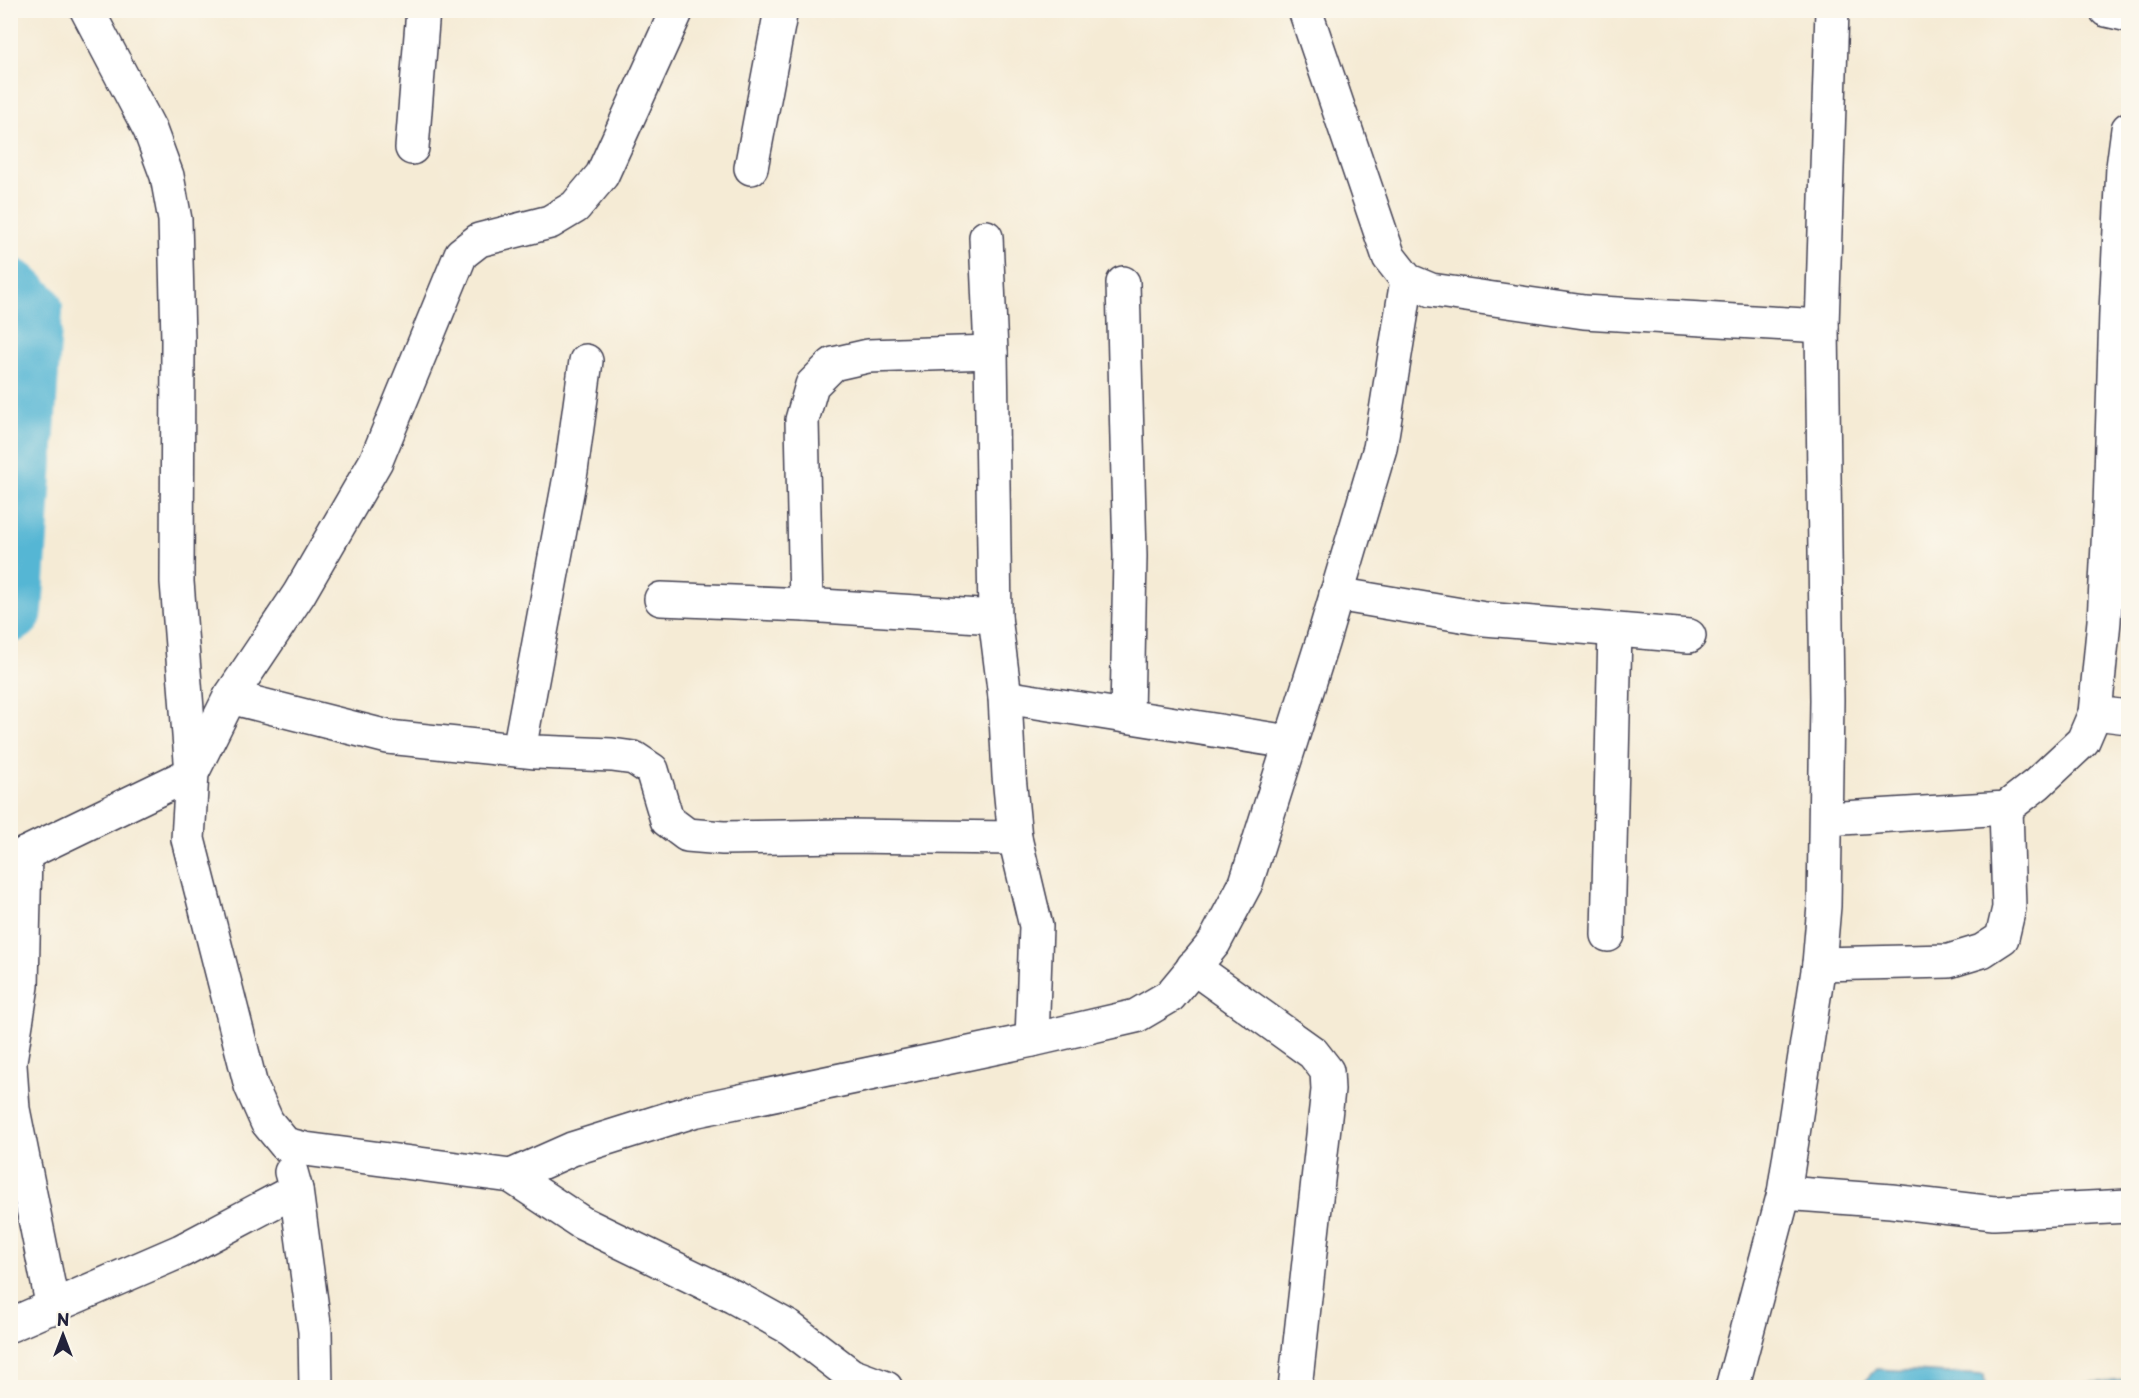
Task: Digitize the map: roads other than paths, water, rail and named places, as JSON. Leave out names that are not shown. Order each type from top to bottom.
[{"type":"street","points":[[87,10],[150,130],[167,176],[175,220],[178,340],[177,582],[192,773],[188,839],[251,1086],[267,1122],[285,1144],[296,1190],[315,1331],[316,1388]]},
{"type":"street","points":[[412,148],[423,10]]},
{"type":"street","points":[[53,1308],[13,1109],[10,1063],[22,986],[18,857],[192,773],[230,697],[299,594],[376,461],[461,254],[479,240],[550,222],[575,207],[602,175],[677,10]]},
{"type":"street","points":[[751,168],[781,10]]},
{"type":"street","points":[[1305,10],[1389,257],[1407,280],[1431,290],[1584,312],[1822,326]]},
{"type":"street","points":[[1732,1388],[1784,1194],[1819,964],[1824,906],[1827,700],[1822,326],[1832,10]]},
{"type":"street","points":[[2106,10],[2128,15]]},
{"type":"street","points":[[1826,819],[2006,808],[2037,784],[2083,741],[2095,713],[2104,621],[2122,312],[2123,167],[2128,129]]},
{"type":"street","points":[[986,237],[995,617],[1005,697],[1008,776],[1014,838],[1036,926],[1032,1040]]},
{"type":"street","points":[[511,1176],[572,1149],[693,1111],[1136,1016],[1170,996],[1214,943],[1246,883],[1380,448],[1407,280]]},
{"type":"street","points":[[1123,283],[1130,556],[1127,716]]},
{"type":"street","points":[[806,605],[802,420],[812,385],[833,364],[868,356],[990,352]]},
{"type":"street","points":[[519,750],[570,471],[586,361]]},
{"type":"street","points":[[1336,594],[1485,619],[1689,636]]},
{"type":"street","points":[[661,599],[806,605],[995,617]]},
{"type":"street","points":[[1608,935],[1615,630]]},
{"type":"street","points":[[230,697],[388,736],[519,750],[634,758],[652,770],[667,820],[687,835],[723,838],[843,836],[1014,838]]},
{"type":"street","points":[[1005,697],[1289,742]]},
{"type":"street","points":[[2095,713],[2128,717]]},
{"type":"street","points":[[1819,964],[1949,961],[1982,951],[2002,938],[2009,908],[2006,808]]},
{"type":"street","points":[[1193,968],[1313,1053],[1327,1071],[1328,1090],[1295,1388]]},
{"type":"street","points":[[285,1144],[305,1149],[511,1176],[582,1223],[734,1297],[790,1328],[848,1381],[886,1388]]},
{"type":"street","points":[[10,1325],[180,1251],[296,1190]]},
{"type":"street","points":[[1784,1194],[1891,1201],[1994,1213],[2128,1206]]},
{"type":"water","points":[[1876,1369],[1984,1375],[1985,1387],[1859,1387]]},
{"type":"water","points":[[2128,1380],[2128,1387],[2067,1387],[2069,1384]]},
{"type":"waterway","points":[[10,291],[30,310],[10,610]]}]
